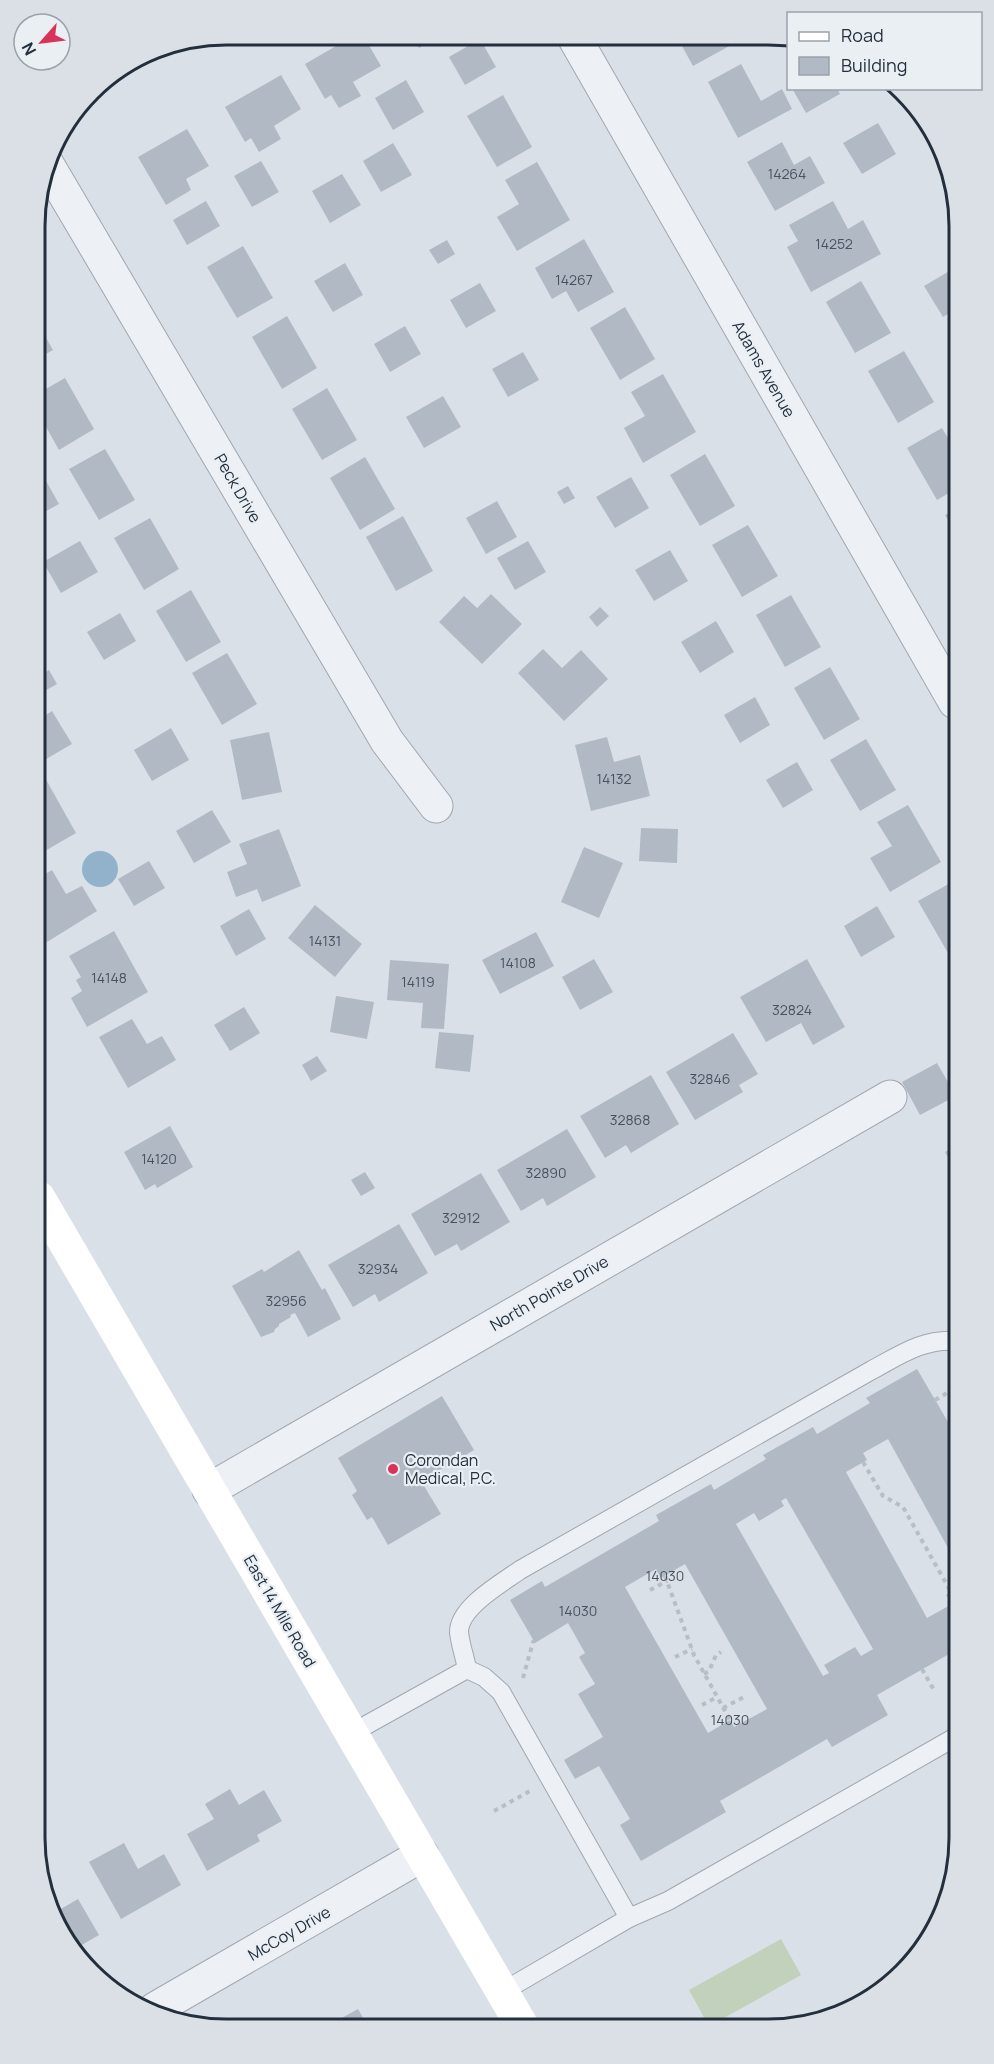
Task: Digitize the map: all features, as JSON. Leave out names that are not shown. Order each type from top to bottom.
[{"type":"main road","name":"East 14 Mile Road","points":[[45,1208],[518,2019]]},
{"type":"street","name":"Adams Avenue","points":[[579,45],[949,692]]},
{"type":"street","name":"Peck Drive","points":[[53,174],[387,741],[436,806]]},
{"type":"street","name":"North Pointe Drive","points":[[209,1490],[890,1097]]},
{"type":"street","name":"McCoy Drive","points":[[160,2006],[422,1855]]},
{"type":"lane","points":[[467,1669],[459,1631],[462,1618],[475,1603],[520,1570],[918,1345],[949,1340]]},
{"type":"lane","points":[[352,1733],[467,1669]]},
{"type":"lane","points":[[467,1669],[484,1677],[501,1692],[629,1918]]},
{"type":"lane","points":[[502,1992],[629,1918],[668,1901],[949,1741]]},
{"type":"path","points":[[935,1400],[949,1392]]},
{"type":"path","points":[[863,1462],[883,1496],[903,1507],[949,1588]]},
{"type":"path","points":[[650,1590],[666,1578],[692,1649],[730,1720]]},
{"type":"path","points":[[521,1687],[534,1641]]},
{"type":"path","points":[[675,1657],[692,1649]]},
{"type":"path","points":[[704,1674],[709,1671],[716,1655],[721,1652]]},
{"type":"path","points":[[922,1669],[935,1692]]},
{"type":"path","points":[[723,1708],[746,1696]]},
{"type":"path","points":[[702,1705],[717,1697]]},
{"type":"path","points":[[494,1811],[538,1786]]},
{"type":"green space","points":[[781,1939],[801,1975],[722,2019],[705,2019],[689,1990]]},
{"type":"water","points":[[100,851],[113,856],[118,869],[113,882],[100,887],[87,882],[82,869],[87,856]]},
{"type":"building","points":[[338,45],[369,45],[381,66],[353,82],[361,96],[339,108],[331,95],[325,99],[305,64]]},
{"type":"building","points":[[470,45],[483,45],[496,67],[465,85],[449,57]]},
{"type":"building","points":[[681,45],[731,45],[693,66]]},
{"type":"building","points":[[741,64],[761,101],[782,89],[792,109],[738,138],[708,82]]},
{"type":"building","points":[[281,75],[301,109],[274,126],[281,139],[259,152],[251,138],[245,142],[225,107]]},
{"type":"building","points":[[406,80],[424,112],[393,130],[375,98]]},
{"type":"building","points":[[793,90],[838,90],[840,94],[806,113]]},
{"type":"building","points":[[503,95],[532,147],[497,167],[467,116]]},
{"type":"building","points":[[878,123],[896,154],[862,174],[843,143]]},
{"type":"building","points":[[187,129],[209,166],[186,179],[191,190],[166,205],[138,157]]},
{"type":"building","points":[[782,142],[794,165],[810,156],[825,183],[775,211],[747,162]]},
{"type":"building","points":[[393,143],[412,175],[381,192],[363,161]]},
{"type":"building","points":[[261,161],[279,192],[252,207],[234,176]]},
{"type":"building","points":[[537,162],[570,220],[517,251],[497,217],[519,204],[505,180]]},
{"type":"building","points":[[342,174],[361,205],[330,223],[312,191]]},
{"type":"building","points":[[206,201],[220,226],[187,245],[173,220]]},
{"type":"building","points":[[833,201],[848,229],[863,220],[881,254],[811,292],[787,247],[798,241],[789,225]]},
{"type":"building","points":[[584,239],[614,292],[578,312],[566,291],[552,299],[535,268]]},
{"type":"building","points":[[447,240],[455,254],[438,264],[429,250]]},
{"type":"building","points":[[243,246],[273,298],[237,318],[207,267]]},
{"type":"building","points":[[345,263],[363,295],[333,312],[314,281]]},
{"type":"building","points":[[949,271],[949,313],[943,317],[924,286]]},
{"type":"building","points":[[861,281],[891,333],[855,353],[826,302]]},
{"type":"building","points":[[480,283],[496,311],[466,328],[450,300]]},
{"type":"building","points":[[625,307],[655,359],[620,380],[590,328]]},
{"type":"building","points":[[287,316],[317,368],[282,389],[252,337]]},
{"type":"building","points":[[405,326],[421,354],[390,372],[374,344]]},
{"type":"building","points":[[45,336],[53,350],[45,354]]},
{"type":"building","points":[[904,351],[934,402],[898,423],[868,371]]},
{"type":"building","points":[[523,352],[539,380],[508,397],[492,369]]},
{"type":"building","points":[[663,374],[696,432],[643,463],[624,428],[645,416],[631,392]]},
{"type":"building","points":[[65,378],[94,429],[59,450],[45,425],[45,389]]},
{"type":"building","points":[[327,388],[357,440],[322,460],[292,409]]},
{"type":"building","points":[[443,396],[461,427],[424,448],[406,417]]},
{"type":"building","points":[[942,428],[949,440],[949,493],[937,500],[907,448]]},
{"type":"building","points":[[105,449],[135,500],[99,520],[69,469]]},
{"type":"building","points":[[705,454],[735,506],[700,526],[670,475]]},
{"type":"building","points":[[365,457],[395,509],[360,530],[330,478]]},
{"type":"building","points":[[631,477],[649,508],[615,528],[596,497]]},
{"type":"building","points":[[45,479],[59,504],[45,512]]},
{"type":"building","points":[[568,486],[575,498],[564,504],[557,492]]},
{"type":"building","points":[[497,501],[517,537],[486,554],[466,518]]},
{"type":"building","points":[[403,516],[433,571],[396,591],[366,537]]},
{"type":"building","points":[[150,518],[179,569],[144,590],[114,538]]},
{"type":"building","points":[[748,525],[778,576],[742,597],[712,545]]},
{"type":"building","points":[[80,541],[98,572],[61,593],[45,565],[45,561]]},
{"type":"building","points":[[528,541],[546,572],[515,590],[497,558]]},
{"type":"building","points":[[670,550],[688,581],[654,601],[635,570]]},
{"type":"building","points":[[191,590],[221,642],[186,662],[156,611]]},
{"type":"building","points":[[491,594],[522,624],[482,664],[439,622],[464,596],[477,608]]},
{"type":"building","points":[[791,595],[821,647],[785,667],[756,615]]},
{"type":"building","points":[[600,607],[609,616],[597,627],[589,617]]},
{"type":"building","points":[[120,613],[136,641],[104,660],[87,632]]},
{"type":"building","points":[[716,621],[734,652],[700,673],[681,642]]},
{"type":"building","points":[[543,649],[562,668],[581,650],[608,679],[564,721],[518,673]]},
{"type":"building","points":[[227,653],[257,704],[222,725],[192,673]]},
{"type":"building","points":[[830,667],[860,719],[824,740],[794,688]]},
{"type":"building","points":[[49,670],[57,684],[45,691],[45,672]]},
{"type":"building","points":[[755,697],[770,725],[740,743],[724,715]]},
{"type":"building","points":[[52,711],[72,744],[45,760],[45,716]]},
{"type":"building","points":[[171,728],[189,760],[152,781],[134,750]]},
{"type":"building","points":[[269,732],[282,792],[242,800],[230,740]]},
{"type":"building","points":[[607,737],[614,762],[640,755],[650,796],[591,811],[575,745]]},
{"type":"building","points":[[866,739],[896,790],[860,811],[830,760]]},
{"type":"building","points":[[797,762],[813,790],[783,808],[766,780]]},
{"type":"building","points":[[45,778],[76,833],[45,851]]},
{"type":"building","points":[[908,805],[941,862],[890,892],[870,858],[892,846],[877,822]]},
{"type":"building","points":[[212,810],[231,842],[194,863],[176,831]]},
{"type":"building","points":[[641,828],[678,829],[677,863],[639,861]]},
{"type":"building","points":[[279,829],[301,886],[262,902],[257,889],[236,897],[227,872],[247,864],[239,844]]},
{"type":"building","points":[[584,847],[623,863],[599,918],[561,902]]},
{"type":"building","points":[[149,861],[165,888],[134,906],[118,879]]},
{"type":"building","points":[[52,870],[66,894],[82,886],[97,911],[47,942],[45,939],[45,874]]},
{"type":"building","points":[[949,884],[948,953],[918,901]]},
{"type":"building","points":[[315,905],[362,944],[335,977],[288,938]]},
{"type":"building","points":[[877,906],[895,937],[861,957],[844,926]]},
{"type":"building","points":[[249,909],[266,939],[236,956],[220,926]]},
{"type":"building","points":[[114,931],[148,992],[87,1027],[71,998],[82,991],[76,980],[81,977],[69,956]]},
{"type":"building","points":[[536,932],[554,966],[500,994],[482,960]]},
{"type":"building","points":[[594,959],[613,992],[580,1010],[562,977]]},
{"type":"building","points":[[807,959],[845,1027],[813,1045],[801,1023],[766,1042],[740,997]]},
{"type":"building","points":[[390,960],[449,964],[444,1029],[421,1028],[423,1003],[387,1000]]},
{"type":"building","points":[[336,996],[374,1002],[367,1039],[330,1032]]},
{"type":"building","points":[[244,1007],[260,1033],[230,1051],[214,1025]]},
{"type":"building","points":[[132,1019],[147,1044],[162,1036],[176,1060],[128,1088],[99,1037]]},
{"type":"building","points":[[439,1032],[474,1035],[470,1072],[435,1068]]},
{"type":"building","points":[[733,1033],[758,1074],[739,1085],[743,1092],[695,1120],[666,1072]]},
{"type":"building","points":[[317,1056],[327,1071],[311,1081],[302,1065]]},
{"type":"building","points":[[937,1063],[949,1084],[949,1100],[920,1115],[902,1082]]},
{"type":"building","points":[[651,1075],[679,1124],[631,1153],[626,1145],[605,1158],[580,1116]]},
{"type":"building","points":[[170,1126],[193,1167],[157,1188],[155,1184],[145,1190],[124,1152]]},
{"type":"building","points":[[567,1129],[596,1177],[547,1206],[543,1198],[521,1211],[497,1170]]},
{"type":"building","points":[[365,1172],[375,1188],[361,1196],[351,1180]]},
{"type":"building","points":[[481,1173],[510,1222],[461,1251],[457,1244],[435,1256],[411,1214]]},
{"type":"building","points":[[399,1224],[428,1273],[379,1302],[375,1294],[353,1307],[328,1265]]},
{"type":"building","points":[[299,1250],[322,1290],[325,1288],[341,1319],[308,1337],[295,1313],[279,1324],[274,1332],[261,1337],[232,1286],[262,1269],[264,1272]]},
{"type":"building","points":[[917,1369],[949,1424],[949,1550],[888,1439],[863,1453],[867,1460],[846,1472],[927,1618],[949,1606],[949,1654],[877,1695],[888,1715],[832,1747],[827,1739],[720,1801],[726,1812],[641,1861],[620,1825],[630,1819],[599,1766],[575,1779],[564,1760],[603,1737],[578,1694],[595,1684],[579,1657],[585,1653],[568,1623],[535,1643],[510,1600],[542,1581],[545,1587],[659,1521],[656,1515],[711,1484],[714,1490],[766,1459],[763,1455],[813,1427],[817,1434],[870,1403],[866,1398]],"holes":[[[786,1498],[873,1649],[861,1656],[855,1647],[824,1665],[829,1673],[823,1676],[736,1524],[754,1513],[759,1521],[784,1506],[781,1501]],[[685,1564],[767,1709],[734,1727],[730,1720],[708,1733],[625,1587],[656,1569],[661,1578]]]},
{"type":"building","name":"Corondan Medical, P.C.","points":[[442,1396],[474,1450],[421,1481],[441,1514],[388,1545],[372,1517],[367,1520],[352,1495],[357,1491],[338,1458]]},
{"type":"building","points":[[230,1789],[239,1805],[264,1790],[282,1821],[257,1835],[260,1841],[207,1871],[187,1834],[214,1819],[205,1804]]},
{"type":"building","points":[[124,1843],[138,1869],[164,1854],[181,1885],[121,1919],[89,1862]]},
{"type":"building","points":[[78,1899],[99,1935],[80,1946],[69,1929],[60,1909]]},
{"type":"building","points":[[358,2009],[364,2019],[340,2019]]},
{"type":"place","name":"Corondan Medical, P.C.","points":[[393,1469]]}]
